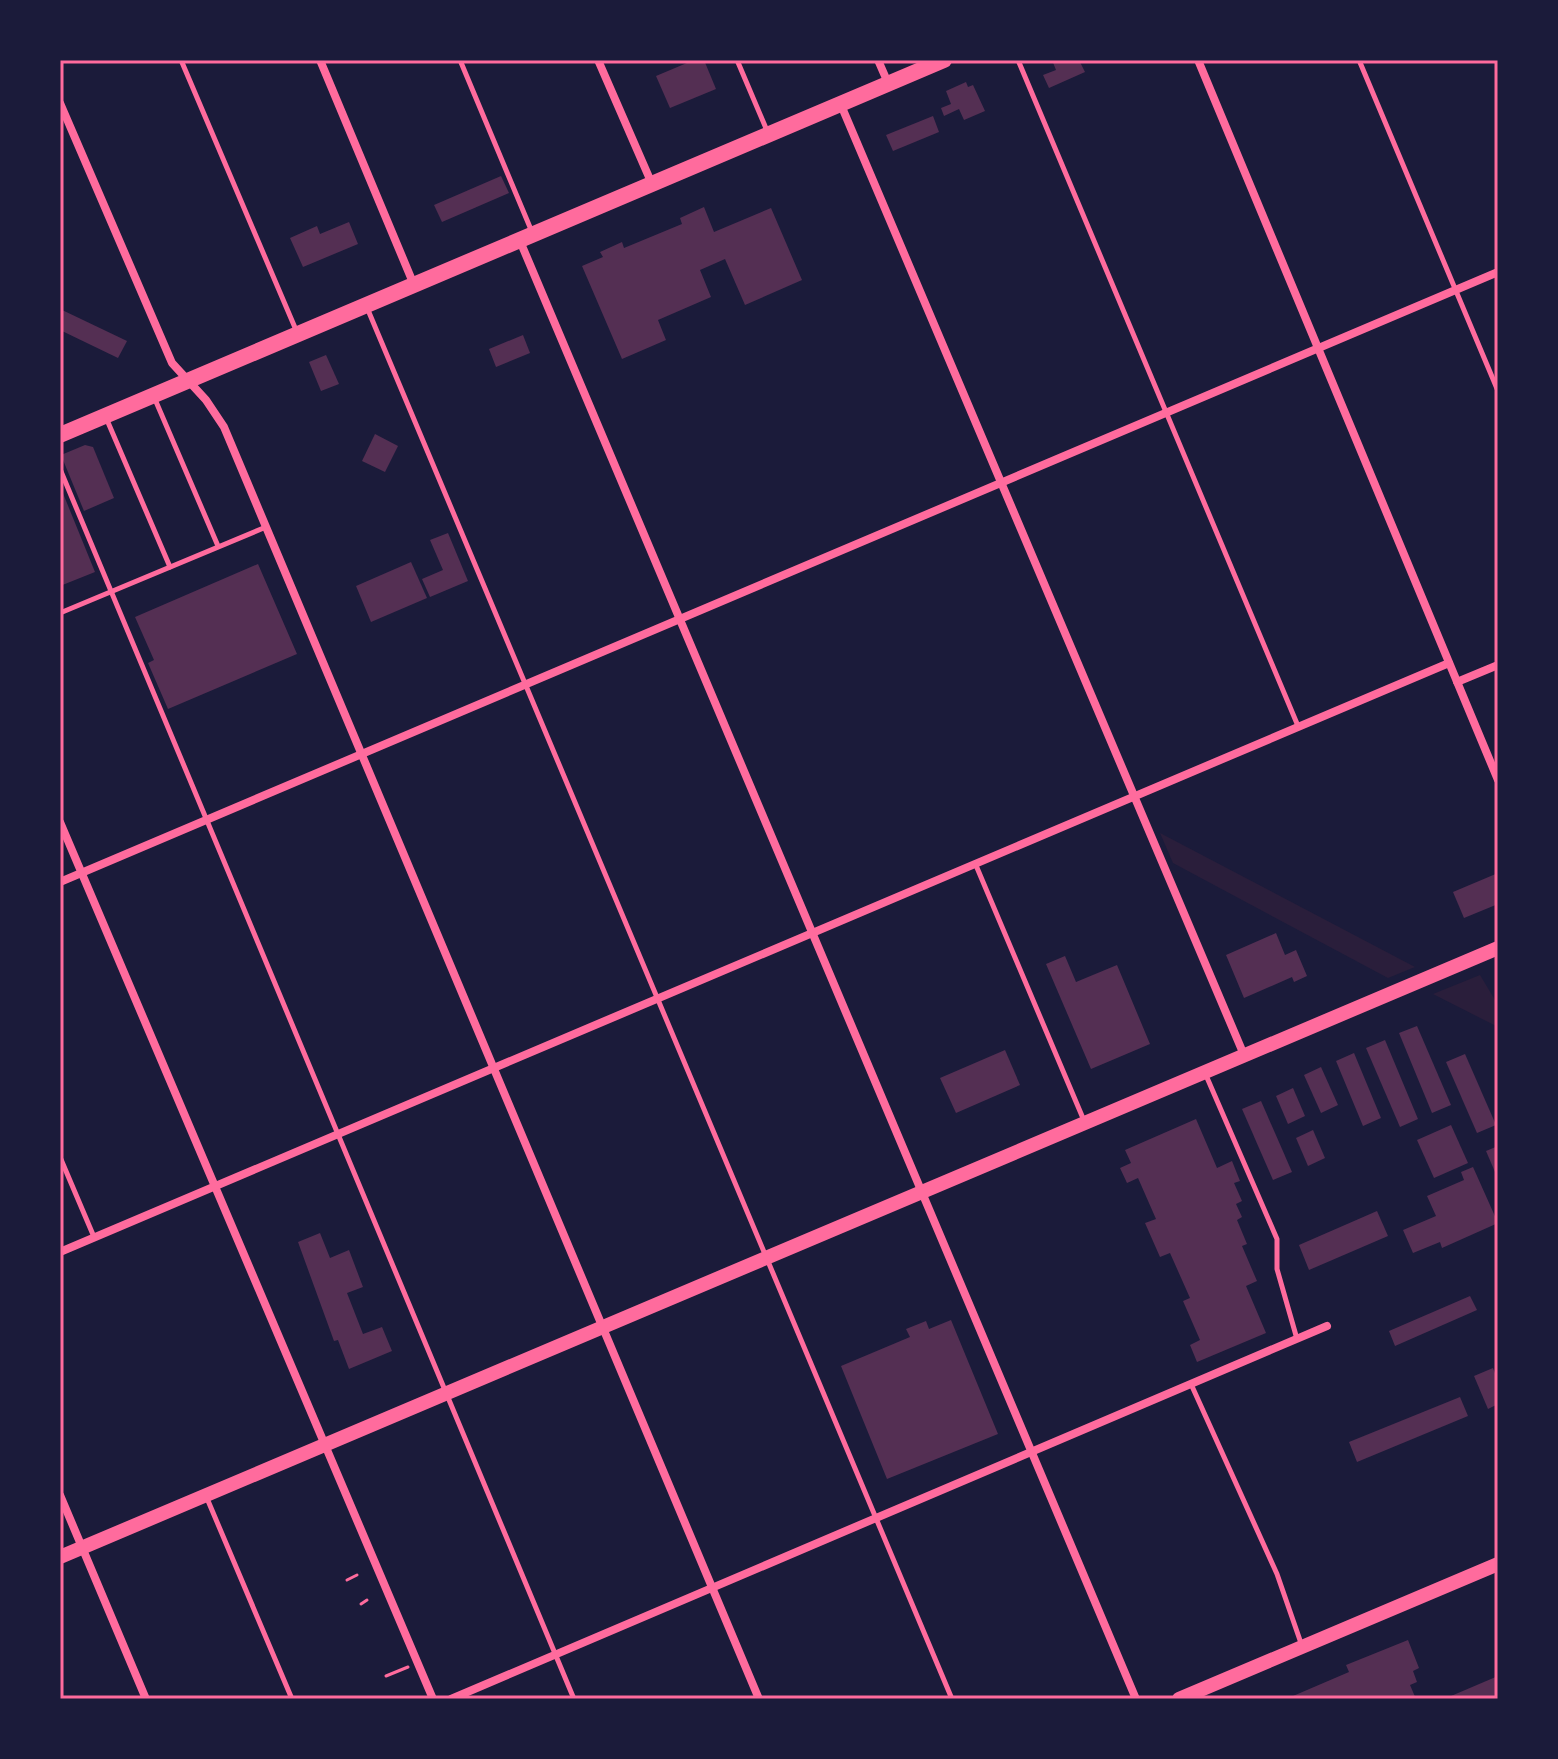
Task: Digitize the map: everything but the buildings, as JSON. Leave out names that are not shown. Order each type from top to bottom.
[{"type":"main road","points":[[60,434],[944,60]]},
{"type":"street","points":[[320,60],[414,285]]},
{"type":"street","points":[[598,60],[653,184]]},
{"type":"street","points":[[878,60],[888,84]]},
{"type":"street","points":[[1198,60],[1498,780]]},
{"type":"street","points":[[60,103],[171,359],[206,400],[224,427],[495,1065],[759,1699]]},
{"type":"street","points":[[841,105],[1244,1055]]},
{"type":"street","points":[[526,237],[682,619],[1136,1699]]},
{"type":"street","points":[[60,882],[1498,272]]},
{"type":"street","points":[[60,1252],[1449,663]]},
{"type":"street","points":[[1457,682],[1498,665]]},
{"type":"street","points":[[60,822],[433,1699]]},
{"type":"street","points":[[60,1557],[1498,948]]},
{"type":"street","points":[[451,1699],[1327,1326]]},
{"type":"street","points":[[60,1495],[146,1699]]},
{"type":"street","points":[[1179,1699],[1498,1564]]},
{"type":"lane","points":[[181,60],[297,334]]},
{"type":"lane","points":[[460,60],[526,237]]},
{"type":"lane","points":[[737,60],[769,135]]},
{"type":"lane","points":[[1018,60],[1298,726]]},
{"type":"lane","points":[[1359,60],[1498,391]]},
{"type":"lane","points":[[366,305],[952,1699]]},
{"type":"lane","points":[[154,396],[219,546]]},
{"type":"lane","points":[[105,416],[170,567]]},
{"type":"lane","points":[[60,469],[574,1699]]},
{"type":"lane","points":[[60,613],[267,527]]},
{"type":"lane","points":[[975,862],[1085,1123]]},
{"type":"lane","points":[[1204,1072],[1277,1239],[1277,1269],[1287,1314],[1297,1339]]},
{"type":"lane","points":[[60,1157],[94,1237]]},
{"type":"lane","points":[[1191,1384],[1277,1574],[1302,1646]]},
{"type":"lane","points":[[206,1495],[292,1699]]},
{"type":"path","points":[[347,1580],[357,1575]]},
{"type":"path","points":[[361,1604],[367,1600]]},
{"type":"path","points":[[386,1676],[417,1663]]},
{"type":"shaded area","points":[[1160,833],[1415,967],[1388,978],[1173,863]]},
{"type":"shaded area","points":[[1480,975],[1498,1005],[1498,1027],[1433,994]]}]
